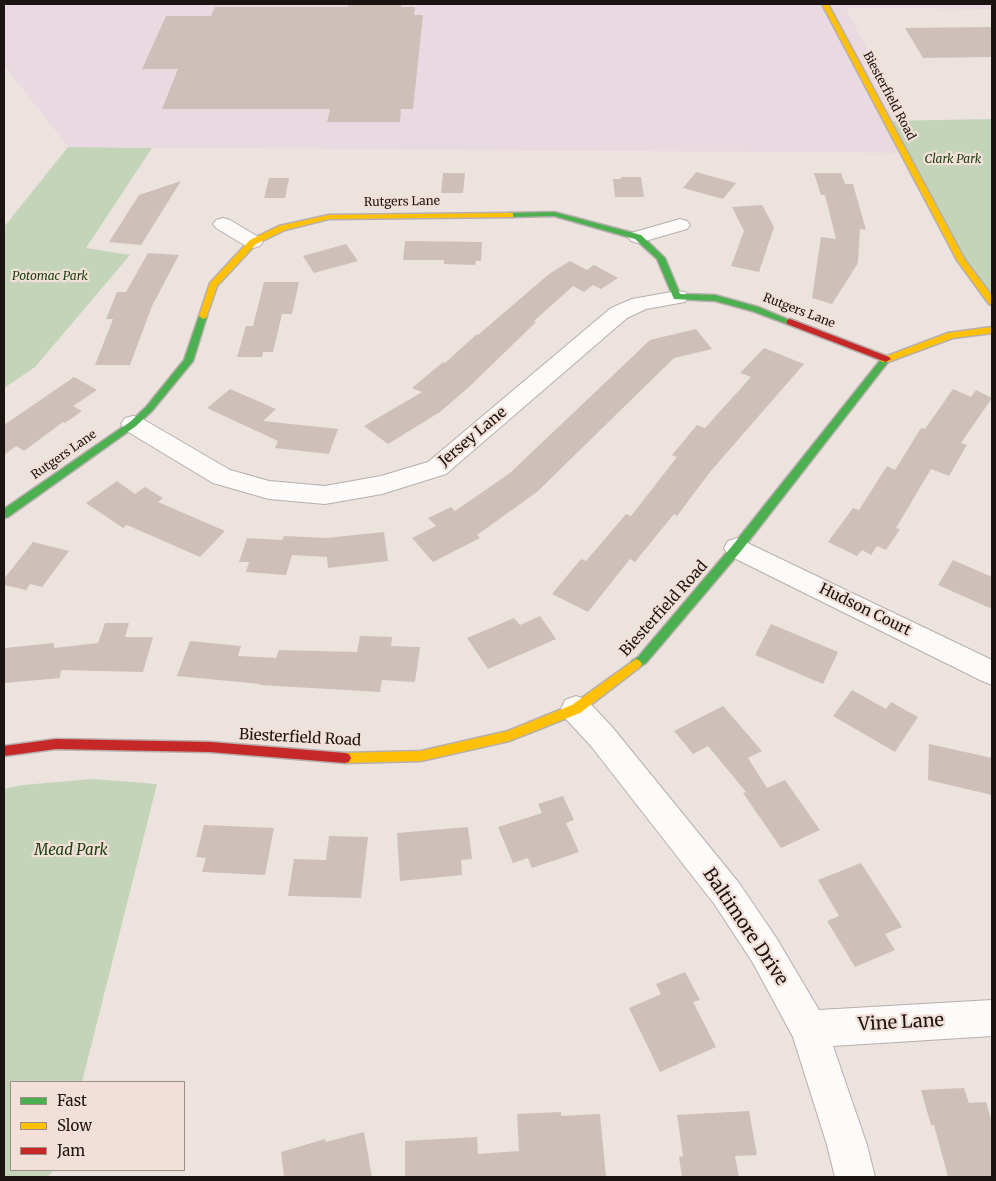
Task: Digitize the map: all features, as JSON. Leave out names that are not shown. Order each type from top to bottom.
[{"type":"street","name":"Biesterfield Road","points":[[825,4],[961,260],[992,302]]},
{"type":"street","name":"Rutgers Lane","points":[[4,514],[133,424],[149,409],[188,361],[213,285],[253,242],[282,228],[329,217],[554,214],[638,237],[661,258],[676,297],[715,298],[755,308],[886,359]]},
{"type":"street","points":[[223,224],[253,242]]},
{"type":"street","points":[[638,237],[680,225]]},
{"type":"street","name":"Jersey Lane","points":[[133,424],[222,477],[269,490],[325,495],[382,485],[437,468],[619,313],[640,304],[676,297]]},
{"type":"street","points":[[886,359],[951,335],[992,330]]},
{"type":"street","name":"Biesterfield Road","points":[[4,751],[56,744],[210,747],[330,758],[421,756],[509,736],[576,709],[642,660],[737,548],[886,359]]},
{"type":"street","name":"Hudson Court","points":[[737,548],[992,673]]},
{"type":"street","name":"Baltimore Drive","points":[[576,709],[602,737],[727,894],[765,952],[809,1029],[856,1177]]},
{"type":"street","name":"Vine Lane","points":[[809,1029],[992,1018]]},
{"type":"shaded area","points":[[4,4],[992,4],[992,9],[846,8],[920,153],[68,147],[4,65]]},
{"type":"green space","name":"Clark Park","points":[[992,119],[992,302],[961,260],[887,121]]},
{"type":"green space","name":"Potomac Park","points":[[68,147],[152,148],[86,248],[130,255],[35,367],[4,388],[4,227]]},
{"type":"green space","name":"Mead Park","points":[[92,779],[157,784],[82,1081],[10,1081],[10,1171],[53,1171],[47,1177],[4,1177],[4,789],[23,785]]},
{"type":"building","points":[[349,4],[402,4],[401,7],[415,7],[414,15],[423,15],[413,109],[401,109],[400,122],[327,122],[330,109],[162,109],[178,69],[142,69],[166,16],[211,16],[215,7],[348,7]]},
{"type":"building","points":[[992,27],[992,57],[923,58],[905,28]]},
{"type":"building","points":[[696,172],[736,183],[723,199],[683,188]]},
{"type":"building","points":[[443,173],[465,173],[463,193],[441,193]]},
{"type":"building","points":[[814,173],[841,173],[845,184],[853,184],[866,230],[860,229],[858,263],[832,304],[812,298],[821,237],[836,239],[825,195],[821,195]]},
{"type":"building","points":[[621,177],[641,177],[644,197],[615,197],[613,179],[621,179]]},
{"type":"building","points":[[269,178],[289,178],[285,198],[264,198]]},
{"type":"building","points":[[181,181],[141,245],[109,242],[139,195]]},
{"type":"building","points":[[762,205],[774,227],[759,272],[731,266],[744,231],[732,207]]},
{"type":"building","points":[[405,241],[482,242],[481,261],[476,261],[475,265],[444,264],[444,260],[403,260]]},
{"type":"building","points":[[346,244],[358,261],[314,273],[303,256]]},
{"type":"building","points":[[148,253],[179,255],[152,306],[130,365],[95,365],[113,319],[106,319],[117,292],[126,292]]},
{"type":"building","points":[[570,261],[587,270],[594,265],[618,278],[601,289],[593,285],[584,292],[573,286],[534,321],[536,322],[469,387],[440,412],[388,444],[364,426],[422,392],[412,388],[443,362],[445,363],[549,274]]},
{"type":"building","points":[[264,282],[299,282],[292,314],[282,314],[273,352],[263,352],[262,357],[237,357],[246,326],[253,326]]},
{"type":"building","points":[[696,329],[712,349],[674,358],[537,492],[477,535],[480,538],[433,562],[412,538],[436,526],[428,518],[451,507],[455,511],[510,473],[650,340]]},
{"type":"building","points":[[764,348],[804,364],[710,472],[677,516],[674,514],[635,562],[630,559],[588,612],[552,594],[581,559],[586,561],[626,514],[631,516],[677,457],[672,455],[697,425],[705,428],[751,377],[740,373]]},
{"type":"building","points":[[74,377],[97,390],[73,406],[82,411],[65,423],[63,422],[24,451],[16,446],[4,455],[4,425]]},
{"type":"building","points":[[230,389],[276,409],[263,421],[338,429],[329,454],[275,448],[278,441],[207,408]]},
{"type":"building","points":[[953,389],[971,397],[976,390],[992,398],[961,443],[967,445],[949,476],[931,469],[896,528],[900,529],[886,550],[877,546],[871,555],[862,550],[857,556],[828,542],[853,508],[859,510],[887,466],[895,470],[921,428],[925,429]]},
{"type":"building","points":[[117,481],[135,494],[145,487],[163,498],[158,502],[225,531],[200,557],[127,525],[123,528],[86,503]]},
{"type":"building","points":[[384,532],[388,561],[328,568],[327,557],[292,555],[286,575],[246,572],[249,562],[239,562],[247,538],[282,540],[284,536],[326,538]]},
{"type":"building","points":[[33,542],[69,551],[42,587],[30,584],[26,590],[4,585],[4,579]]},
{"type":"building","points":[[953,560],[992,577],[992,609],[938,585]]},
{"type":"building","points":[[540,616],[556,639],[488,669],[467,638],[514,618],[520,625]]},
{"type":"building","points":[[105,623],[129,623],[125,637],[153,637],[143,672],[61,670],[60,678],[4,683],[4,648],[54,643],[54,648],[98,643]]},
{"type":"building","points":[[771,624],[838,652],[823,684],[755,655]]},
{"type":"building","points":[[360,636],[392,637],[391,646],[420,647],[415,682],[382,680],[380,692],[260,685],[177,676],[190,641],[241,646],[238,656],[276,658],[279,650],[357,652]]},
{"type":"building","points":[[852,690],[886,709],[891,702],[918,717],[895,752],[833,716]]},
{"type":"building","points":[[723,706],[762,751],[748,758],[767,788],[785,780],[820,830],[781,848],[743,793],[746,792],[708,746],[693,754],[674,731]]},
{"type":"building","points":[[929,744],[992,758],[992,795],[928,780]]},
{"type":"building","points":[[563,796],[574,820],[566,823],[579,852],[532,868],[528,858],[513,863],[498,827],[542,813],[538,804]]},
{"type":"building","points":[[204,825],[274,828],[265,875],[202,872],[206,858],[196,857]]},
{"type":"building","points":[[468,827],[472,859],[461,860],[462,875],[400,881],[397,833]]},
{"type":"building","points":[[329,836],[368,837],[361,898],[288,896],[294,859],[326,860]]},
{"type":"building","points":[[861,863],[902,927],[885,934],[895,950],[855,967],[827,921],[839,916],[818,880]]},
{"type":"building","points":[[685,972],[700,1000],[693,1002],[716,1047],[660,1072],[629,1008],[661,994],[656,984]]},
{"type":"building","points":[[964,1088],[969,1103],[986,1102],[992,1122],[992,1177],[948,1177],[934,1125],[931,1125],[921,1090]]},
{"type":"building","points":[[749,1111],[757,1155],[735,1156],[739,1177],[682,1177],[679,1157],[683,1156],[677,1115]]},
{"type":"building","points":[[561,1112],[561,1116],[600,1114],[606,1177],[405,1177],[405,1141],[477,1137],[478,1154],[519,1151],[517,1114]]},
{"type":"building","points":[[364,1132],[372,1177],[284,1177],[281,1152],[325,1139],[326,1142]]},
{"type":"traffic: fast","points":[[510,215],[554,214],[638,237],[661,258],[677,297],[715,298],[755,309],[790,322]]},
{"type":"traffic: fast","points":[[4,514],[133,424],[149,409],[188,361],[203,316]]},
{"type":"traffic: fast","points":[[636,664],[642,660],[737,548],[885,360]]},
{"type":"traffic: slow","points":[[825,4],[961,260],[992,302]]},
{"type":"traffic: slow","points":[[203,316],[213,285],[253,242],[282,228],[329,217],[510,215]]},
{"type":"traffic: slow","points":[[885,360],[951,335],[992,330]]},
{"type":"traffic: slow","points":[[345,758],[421,756],[509,736],[576,709],[636,664]]},
{"type":"traffic: jam","points":[[790,322],[886,359]]},
{"type":"traffic: jam","points":[[4,751],[56,744],[210,747],[345,758]]}]
